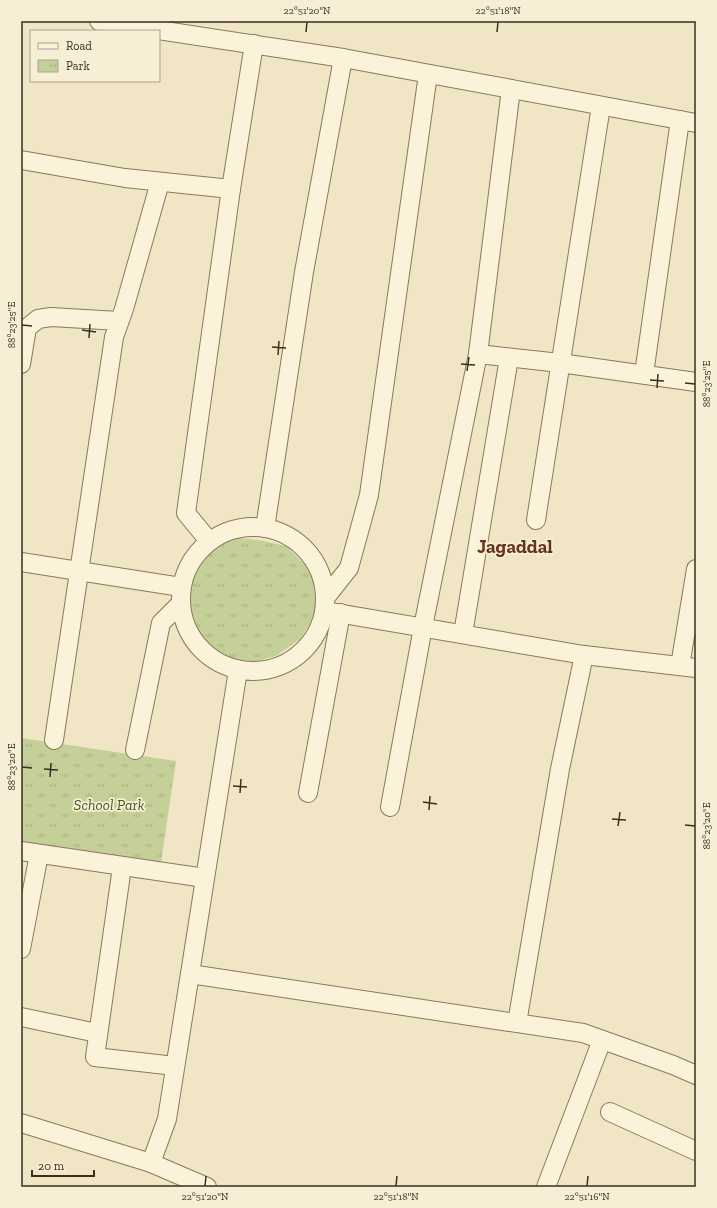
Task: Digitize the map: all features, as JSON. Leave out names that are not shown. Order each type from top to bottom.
[{"type":"street","points":[[99,21],[193,28],[254,44],[343,58],[688,122],[644,374]]},
{"type":"street","points":[[209,541],[186,513],[231,189],[254,44]]},
{"type":"street","points":[[265,528],[304,272],[343,58]]},
{"type":"street","points":[[308,793],[331,607],[321,575],[306,549],[280,532],[258,526],[232,529],[209,541],[192,560],[181,587],[180,604],[186,629],[201,651],[221,666],[238,670],[267,672],[297,658],[317,634],[331,607],[349,568],[369,495],[428,74]]},
{"type":"street","points":[[390,807],[423,627],[478,354],[511,89]]},
{"type":"street","points":[[536,520],[602,106]]},
{"type":"street","points":[[21,160],[125,178],[231,189]]},
{"type":"street","points":[[54,740],[114,337],[160,182]]},
{"type":"street","points":[[21,364],[23,340],[27,328],[38,319],[51,317],[119,322]]},
{"type":"street","points":[[478,354],[560,363],[696,382]]},
{"type":"street","points":[[463,634],[509,358]]},
{"type":"street","points":[[21,562],[80,570],[181,587]]},
{"type":"street","points":[[331,607],[423,627],[584,655],[688,667],[696,569]]},
{"type":"street","points":[[135,750],[161,623],[180,604]]},
{"type":"street","points":[[517,1023],[560,769],[584,655]]},
{"type":"street","points":[[151,1163],[167,1119],[238,670]]},
{"type":"street","points":[[21,851],[205,878]]},
{"type":"street","points":[[21,949],[39,854]]},
{"type":"street","points":[[122,867],[97,1034],[95,1057],[175,1066]]},
{"type":"street","points":[[190,974],[582,1033],[673,1065],[696,1076]]},
{"type":"street","points":[[21,1017],[97,1034]]},
{"type":"street","points":[[546,1187],[602,1040]]},
{"type":"street","points":[[610,1112],[696,1151]]},
{"type":"street","points":[[21,1123],[151,1163],[207,1187]]},
{"type":"green space","points":[[237,538],[259,540],[286,546],[307,567],[319,594],[313,619],[300,639],[276,656],[253,662],[230,658],[201,640],[190,607],[189,586],[201,564],[216,545]]},
{"type":"green space","name":"School Park","points":[[21,738],[176,761],[160,869],[21,845]]},
{"type":"district","name":"Jagaddal","points":[[515,546]]}]
